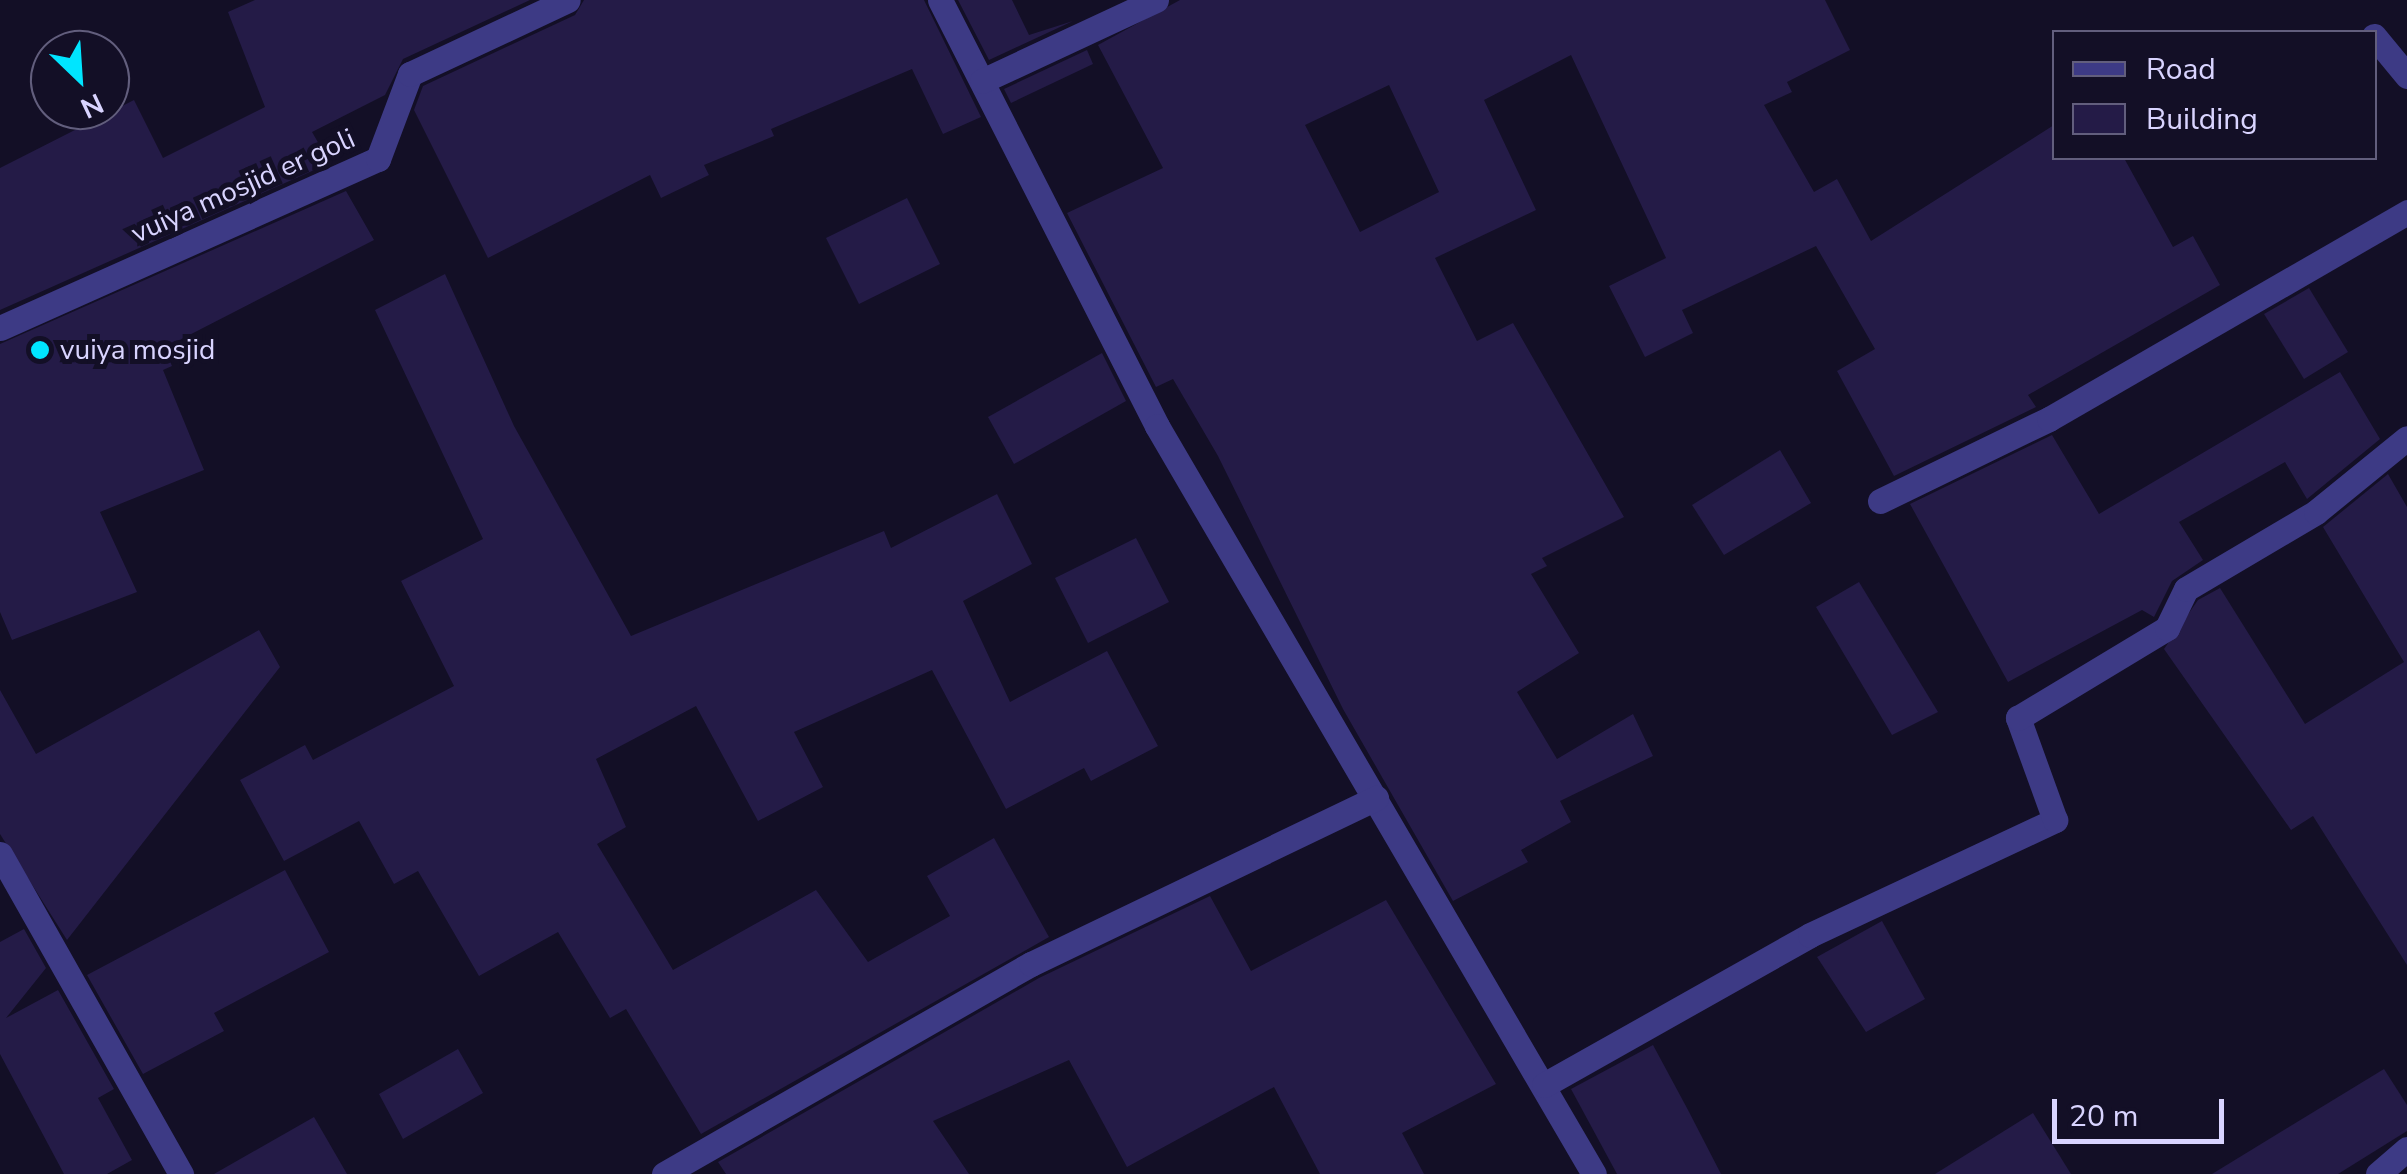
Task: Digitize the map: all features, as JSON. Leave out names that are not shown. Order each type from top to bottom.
[{"type":"street","name":"vuiya mosjid er goli","points":[[0,328],[378,159],[410,74],[568,0]]},
{"type":"street","points":[[940,0],[1157,426],[1594,1174]]},
{"type":"street","points":[[982,82],[1156,0]]},
{"type":"street","points":[[2377,39],[2407,76]]},
{"type":"street","points":[[1880,501],[2049,418],[2407,212]]},
{"type":"street","points":[[1544,1085],[1810,934],[2055,820],[2018,718],[2167,628],[2186,589],[2316,512],[2407,438]]},
{"type":"street","points":[[664,1174],[1031,964],[1376,798]]},
{"type":"street","points":[[0,854],[181,1174]]},
{"type":"street","points":[[2378,1174],[2407,1149]]},
{"type":"building","points":[[255,0],[530,0],[403,59],[385,95],[312,132],[330,163],[0,310],[0,168],[75,130],[130,130],[130,102],[134,100],[163,158],[265,107],[228,12]]},
{"type":"building","points":[[584,0],[924,0],[981,117],[943,134],[912,69],[771,129],[774,136],[704,165],[709,175],[661,198],[650,175],[488,258],[414,110],[423,86],[575,15]]},
{"type":"building","points":[[958,0],[1012,0],[1029,35],[1073,21],[989,60]]},
{"type":"building","points":[[1180,0],[1825,0],[1850,50],[1787,82],[1792,92],[1764,105],[1814,192],[1837,179],[1871,241],[2052,126],[2052,160],[2125,160],[2173,247],[2193,236],[2220,285],[2028,395],[2036,407],[1894,476],[1837,371],[1875,349],[1816,246],[1682,310],[1693,333],[1645,357],[1609,286],[1666,258],[1571,55],[1484,100],[1536,210],[1435,258],[1477,341],[1513,323],[1624,517],[1542,558],[1547,566],[1531,574],[1579,653],[1517,692],[1557,759],[1633,714],[1653,756],[1560,801],[1571,822],[1521,850],[1528,862],[1453,901],[1343,709],[1218,456],[1173,379],[1156,387],[1067,213],[1163,168],[1098,45]],"holes":[[[1389,85],[1439,192],[1360,232],[1305,125]]]},
{"type":"building","points":[[1087,50],[1093,64],[1011,103],[1004,89]]},
{"type":"building","points":[[346,191],[374,240],[164,348],[172,366],[163,370],[204,470],[100,512],[137,592],[12,640],[0,612],[0,344]]},
{"type":"building","points":[[907,198],[940,264],[859,304],[826,238]]},
{"type":"building","points":[[445,274],[514,426],[631,636],[884,531],[891,548],[997,494],[1032,564],[963,601],[1010,702],[1107,651],[1158,746],[1091,781],[1084,768],[1006,809],[932,670],[794,732],[823,787],[758,821],[696,706],[596,759],[626,827],[597,844],[673,970],[816,890],[868,962],[950,916],[927,876],[994,838],[1049,937],[701,1134],[626,1009],[610,1018],[558,932],[479,976],[418,871],[394,884],[359,821],[284,861],[240,780],[305,745],[313,760],[454,686],[401,581],[483,539],[375,310]]},
{"type":"building","points":[[2309,288],[2348,352],[2304,379],[2264,314]]},
{"type":"building","points":[[1102,353],[1126,401],[1014,464],[988,417]]},
{"type":"building","points":[[2340,372],[2380,439],[2307,499],[2285,462],[2179,522],[2203,560],[2172,581],[2154,617],[2142,610],[2008,682],[1910,504],[2052,435],[2099,514]]},
{"type":"building","points":[[1780,450],[1811,503],[1724,555],[1692,505]]},
{"type":"building","points":[[2388,474],[2407,507],[2407,965],[2313,816],[2291,830],[2164,649],[2198,600],[2220,588],[2305,724],[2404,662],[2323,527]]},
{"type":"building","points":[[1136,538],[1169,602],[1088,643],[1055,578]]},
{"type":"building","points":[[1859,582],[1938,712],[1892,735],[1816,607]]},
{"type":"building","points":[[259,630],[280,667],[67,940],[0,834],[0,690],[36,754]]},
{"type":"building","points":[[285,870],[329,952],[214,1013],[224,1031],[143,1074],[87,975]]},
{"type":"building","points":[[1210,896],[1251,971],[1386,900],[1496,1084],[1402,1133],[1424,1174],[1320,1174],[1274,1087],[1127,1167],[1069,1060],[933,1121],[969,1174],[726,1174],[718,1162],[1039,978]]},
{"type":"building","points":[[1882,921],[1925,999],[1866,1032],[1817,957]]},
{"type":"building","points":[[24,929],[46,968],[6,1018],[58,990],[114,1089],[98,1098],[132,1160],[107,1174],[64,1174],[0,1054],[0,942]]},
{"type":"building","points":[[1653,1045],[1721,1174],[1617,1174],[1571,1089]]},
{"type":"building","points":[[458,1049],[483,1093],[403,1139],[379,1094]]},
{"type":"building","points":[[2384,1069],[2407,1105],[2407,1131],[2338,1174],[2212,1174]]},
{"type":"building","points":[[2033,1113],[2071,1174],[1935,1174]]},
{"type":"building","points":[[314,1117],[347,1174],[214,1174]]},
{"type":"place","name":"vuiya mosjid","points":[[40,350]]}]
